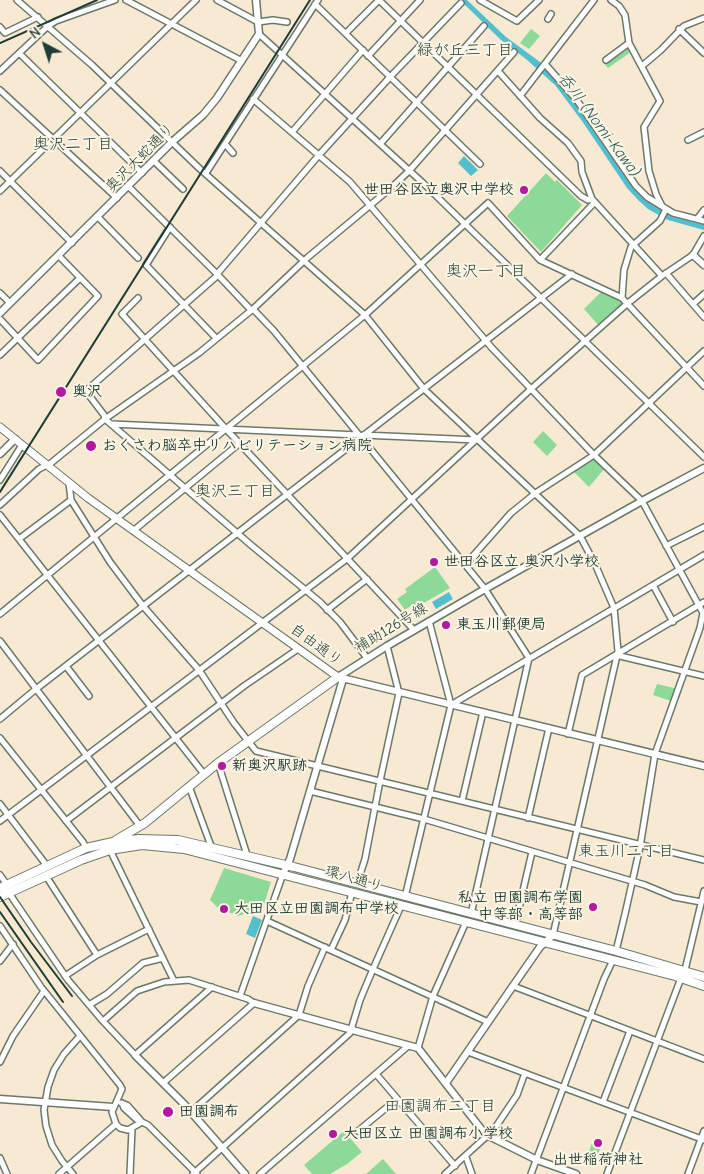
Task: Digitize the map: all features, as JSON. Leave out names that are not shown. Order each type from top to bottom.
[{"type":"main road","name":"自由通り","points":[[0,427],[70,484],[133,531],[340,678]]},
{"type":"main road","name":"補助126号線","points":[[111,846],[140,826],[218,763],[340,678]]},
{"type":"main road","name":"環八通り","points":[[4,891],[46,876],[111,846],[139,839],[163,839],[211,846],[288,865],[616,951],[704,977]]},
{"type":"main road","name":"環八通り","points":[[4,891],[47,866],[86,848],[142,845],[184,848],[401,906],[546,942],[681,978],[704,986]]},
{"type":"street","points":[[17,0],[111,82],[172,142],[365,315],[424,389],[580,536],[595,564],[614,608],[618,651],[553,936],[540,947],[446,1083]]},
{"type":"street","points":[[0,71],[48,26],[56,21],[116,0]]},
{"type":"street","points":[[126,0],[242,60]]},
{"type":"street","points":[[0,191],[196,0]]},
{"type":"street","points":[[218,0],[258,22],[272,20],[287,22]]},
{"type":"street","points":[[256,0],[259,34],[409,171],[704,457]]},
{"type":"street","points":[[345,33],[379,0],[581,196],[594,201]]},
{"type":"street","points":[[368,56],[420,0]]},
{"type":"street","points":[[480,0],[517,21],[538,0]]},
{"type":"street","points":[[520,96],[594,0]]},
{"type":"street","points":[[611,0],[625,15],[630,42],[660,101],[644,127],[649,171],[656,194],[664,209],[662,218],[631,247],[624,270],[622,298]]},
{"type":"street","points":[[206,173],[317,2],[368,56],[480,164]]},
{"type":"street","points":[[367,658],[340,622],[328,610],[111,424],[87,390],[145,341],[217,274],[352,118],[422,42],[461,4]]},
{"type":"street","points":[[0,27],[5,33],[38,17]]},
{"type":"street","points":[[642,66],[661,50],[680,29],[704,18]]},
{"type":"street","points":[[380,144],[484,26]]},
{"type":"street","points":[[680,29],[704,53]]},
{"type":"street","name":"奥沢大蛇通り","points":[[0,313],[172,142],[203,115],[217,98],[259,34]]},
{"type":"street","points":[[606,60],[630,42]]},
{"type":"street","points":[[292,132],[363,50]]},
{"type":"street","points":[[0,505],[39,469],[105,418],[199,353],[252,310],[304,261],[409,171],[514,52]]},
{"type":"street","points":[[19,53],[142,173]]},
{"type":"street","points":[[545,64],[576,99],[636,186],[647,197],[673,213],[704,221]]},
{"type":"street","points":[[498,71],[540,118],[568,143],[581,161],[582,172],[594,201],[704,317]]},
{"type":"street","points":[[0,90],[116,198]]},
{"type":"street","points":[[253,99],[350,182],[486,341],[594,455],[642,501],[679,570],[701,604],[703,620],[656,754],[626,914],[616,951]]},
{"type":"street","points":[[688,140],[704,132]]},
{"type":"street","points":[[225,144],[233,153]]},
{"type":"street","points":[[154,161],[183,189]]},
{"type":"street","points":[[0,171],[72,243]]},
{"type":"street","points":[[128,186],[274,331],[485,589],[529,658],[471,914]]},
{"type":"street","points":[[540,260],[594,201]]},
{"type":"street","points":[[0,614],[365,315],[488,203],[540,260],[622,298],[628,303],[704,386]]},
{"type":"street","points":[[697,219],[704,210]]},
{"type":"street","points":[[98,217],[138,258]]},
{"type":"street","points":[[170,227],[146,265],[216,338]]},
{"type":"street","points":[[0,821],[348,558],[478,440],[531,389],[628,303],[664,274],[692,255],[704,236]]},
{"type":"street","points":[[692,255],[704,265]]},
{"type":"street","points":[[0,319],[38,360],[98,296],[59,256]]},
{"type":"street","points":[[0,719],[360,436],[424,389],[572,274]]},
{"type":"street","points":[[0,355],[80,278]]},
{"type":"street","points":[[0,293],[10,303]]},
{"type":"street","points":[[693,304],[704,294]]},
{"type":"street","points":[[138,298],[122,314],[226,429],[414,630]]},
{"type":"street","points":[[465,565],[511,513],[535,494],[594,455],[704,351]]},
{"type":"street","points":[[111,424],[478,440]]},
{"type":"street","points":[[0,454],[15,439]]},
{"type":"street","points":[[133,531],[240,443]]},
{"type":"street","points":[[0,480],[22,445]]},
{"type":"street","name":"補助126号線","points":[[340,678],[367,658],[485,589],[642,501],[704,470]]},
{"type":"street","points":[[70,484],[71,500],[94,538],[143,606],[199,670],[256,752],[704,860]]},
{"type":"street","points":[[19,539],[71,500]]},
{"type":"street","points":[[0,515],[204,774]]},
{"type":"street","points":[[666,546],[704,527]]},
{"type":"street","points":[[451,705],[704,555]]},
{"type":"street","points":[[328,610],[367,579]]},
{"type":"street","points":[[653,585],[673,622]]},
{"type":"street","points":[[568,734],[582,675],[701,604]]},
{"type":"street","points":[[405,897],[451,705],[429,621]]},
{"type":"street","points":[[0,641],[140,826]]},
{"type":"street","points":[[357,884],[365,859],[399,693],[387,646]]},
{"type":"street","points":[[66,821],[221,704],[298,649]]},
{"type":"street","points":[[616,655],[704,676]]},
{"type":"street","points":[[66,666],[89,696]]},
{"type":"street","points":[[240,996],[283,874],[288,865],[340,678]]},
{"type":"street","name":"自由通り","points":[[340,678],[704,766]]},
{"type":"street","points":[[462,801],[483,712]]},
{"type":"street","points":[[528,818],[549,728]]},
{"type":"street","points":[[0,738],[86,848]]},
{"type":"street","points":[[218,763],[247,855]]},
{"type":"street","points":[[189,786],[211,846]]},
{"type":"street","points":[[310,791],[424,819],[674,896],[701,902]]},
{"type":"street","points":[[0,804],[47,866]]},
{"type":"street","points":[[111,846],[174,981]]},
{"type":"street","points":[[515,925],[532,852]]},
{"type":"street","points":[[0,875],[4,891],[65,976],[103,1021],[191,1112],[245,1174]]},
{"type":"street","points":[[46,876],[97,954]]},
{"type":"street","points":[[191,1112],[300,1015],[308,986],[345,920],[352,892]]},
{"type":"street","points":[[684,970],[704,892]]},
{"type":"street","points":[[0,1099],[117,1104],[136,1119],[148,1125],[195,1173],[221,1147],[349,1035],[360,1000],[401,906]]},
{"type":"street","points":[[698,917],[704,919]]},
{"type":"street","points":[[267,921],[488,1022]]},
{"type":"street","points":[[418,1048],[433,996],[466,922]]},
{"type":"street","points":[[0,926],[2,933],[14,944],[44,991],[120,1085],[122,1089],[112,1115],[116,1124],[122,1129],[132,1129],[142,1122]]},
{"type":"street","points":[[65,976],[97,954],[149,929]]},
{"type":"street","points":[[0,961],[14,944]]},
{"type":"street","points":[[89,1005],[107,994],[144,963],[163,958]]},
{"type":"street","points":[[531,1174],[613,960]]},
{"type":"street","points":[[607,1174],[681,978]]},
{"type":"street","points":[[103,1021],[137,991],[164,982],[189,980],[254,1002],[418,1048],[488,1136],[537,1160],[576,1174]]},
{"type":"street","points":[[513,986],[704,1059]]},
{"type":"street","points":[[135,1055],[212,987]]},
{"type":"street","points":[[0,1062],[13,1036],[44,991]]},
{"type":"street","points":[[163,1083],[254,1002]]},
{"type":"street","points":[[603,1102],[630,1031]]},
{"type":"street","points":[[73,1174],[56,1152],[49,1138],[45,1116],[45,1102],[51,1078],[59,1061],[80,1036]]},
{"type":"street","points":[[260,1174],[408,1046]]},
{"type":"street","points":[[468,1052],[703,1139]]},
{"type":"street","points":[[445,1174],[488,1136],[517,1094],[525,1073]]},
{"type":"street","points":[[376,1074],[455,1166]]},
{"type":"street","points":[[358,1131],[396,1099]]},
{"type":"street","points":[[59,1174],[116,1124]]},
{"type":"street","points":[[130,1174],[132,1129]]},
{"type":"street","points":[[688,1174],[703,1139],[704,1132]]},
{"type":"street","points":[[466,1157],[472,1174]]},
{"type":"street","points":[[0,1158],[7,1174]]},
{"type":"green space","points":[[531,29],[540,36],[529,49],[520,43]]},
{"type":"green space","points":[[628,46],[631,52],[608,68],[604,63]]},
{"type":"green space","points":[[546,173],[555,182],[557,180],[582,205],[541,252],[507,216]]},
{"type":"green space","points":[[604,289],[625,301],[625,303],[601,328],[584,309]]},
{"type":"green space","points":[[543,431],[557,445],[547,456],[533,442]]},
{"type":"green space","points":[[594,458],[605,468],[589,487],[574,472]]},
{"type":"green space","points":[[435,567],[450,588],[415,608],[412,605],[405,610],[397,599],[407,592],[405,589]]},
{"type":"green space","points":[[657,684],[678,689],[674,702],[653,695]]},
{"type":"green space","points":[[224,868],[271,882],[263,908],[238,916],[218,908],[210,900]]},
{"type":"green space","points":[[344,1131],[362,1152],[330,1174],[312,1174],[304,1165]]},
{"type":"green space","points":[[592,1143],[601,1146],[597,1157],[588,1154]]},
{"type":"green space","points":[[383,1159],[396,1174],[366,1174]]},
{"type":"water","points":[[460,0],[467,0],[506,37],[540,62],[567,90],[638,192],[671,215],[704,223],[704,230],[668,220],[648,209],[638,200],[627,188],[582,121],[555,85],[501,40]]},
{"type":"water","points":[[464,156],[478,170],[471,176],[458,163]]},
{"type":"water","points":[[449,592],[453,599],[436,609],[432,602]]},
{"type":"water","points":[[253,916],[262,920],[255,938],[246,934]]},
{"type":"railway","points":[[0,43],[97,0]]},
{"type":"railway","points":[[0,492],[310,0]]},
{"type":"railway","points":[[0,897],[72,996]]},
{"type":"railway","points":[[0,912],[63,1002]]},
{"type":"place","name":"世田谷区立奥沢中学校","points":[[524,190]]},
{"type":"place","name":"奥沢","points":[[61,392]]},
{"type":"place","name":"おくさわ脳卒中リハビリテーション病院","points":[[91,446]]},
{"type":"place","name":"世田谷区立 奥沢小学校","points":[[434,562]]},
{"type":"place","name":"東玉川郵便局","points":[[446,625]]},
{"type":"place","name":"新奥沢駅跡","points":[[222,766]]},
{"type":"place","name":"私立 田園調布学園 中等部・高等部","points":[[593,907]]},
{"type":"place","name":"大田区立田園調布中学校","points":[[224,909]]},
{"type":"place","name":"田園調布","points":[[168,1112]]},
{"type":"place","name":"大田区立 田園調布小学校","points":[[333,1134]]},
{"type":"place","name":"出世稲荷神社","points":[[598,1143]]},
{"type":"district","name":"緑が丘三丁目","points":[[465,50]]},
{"type":"district","name":"奥沢二丁目","points":[[73,144]]},
{"type":"district","name":"奥沢一丁目","points":[[486,271]]},
{"type":"district","name":"奥沢三丁目","points":[[235,491]]},
{"type":"district","name":"東玉川二丁目","points":[[626,851]]},
{"type":"district","name":"田園調布二丁目","points":[[440,1106]]},
{"type":"water label","name":"呑川 (Nomi-Kawa)","points":[[599,125]]}]
